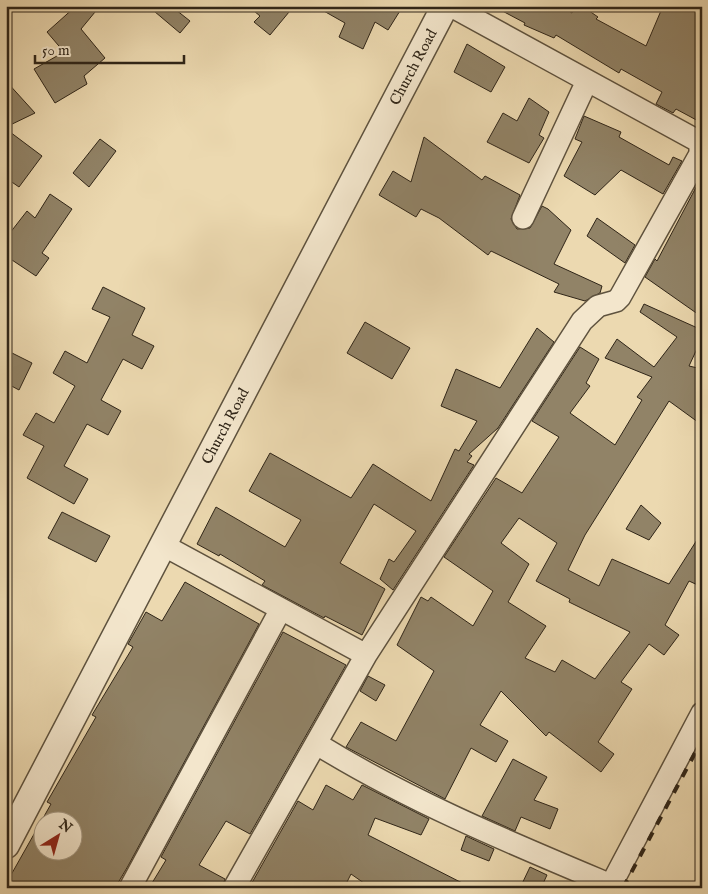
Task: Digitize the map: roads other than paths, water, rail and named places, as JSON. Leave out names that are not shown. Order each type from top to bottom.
[{"type":"street","name":"Church Road","points":[[6,845],[445,6]]},
{"type":"street","points":[[234,888],[366,655],[582,321],[598,306],[616,301],[620,297],[700,154],[700,145],[696,140],[451,6]]},
{"type":"street","points":[[523,218],[587,81]]},
{"type":"street","points":[[163,545],[366,655]]},
{"type":"street","points":[[130,888],[280,609]]},
{"type":"street","points":[[317,744],[365,772],[508,842],[610,886],[702,712]]},
{"type":"railway","points":[[623,888],[702,740]]}]
